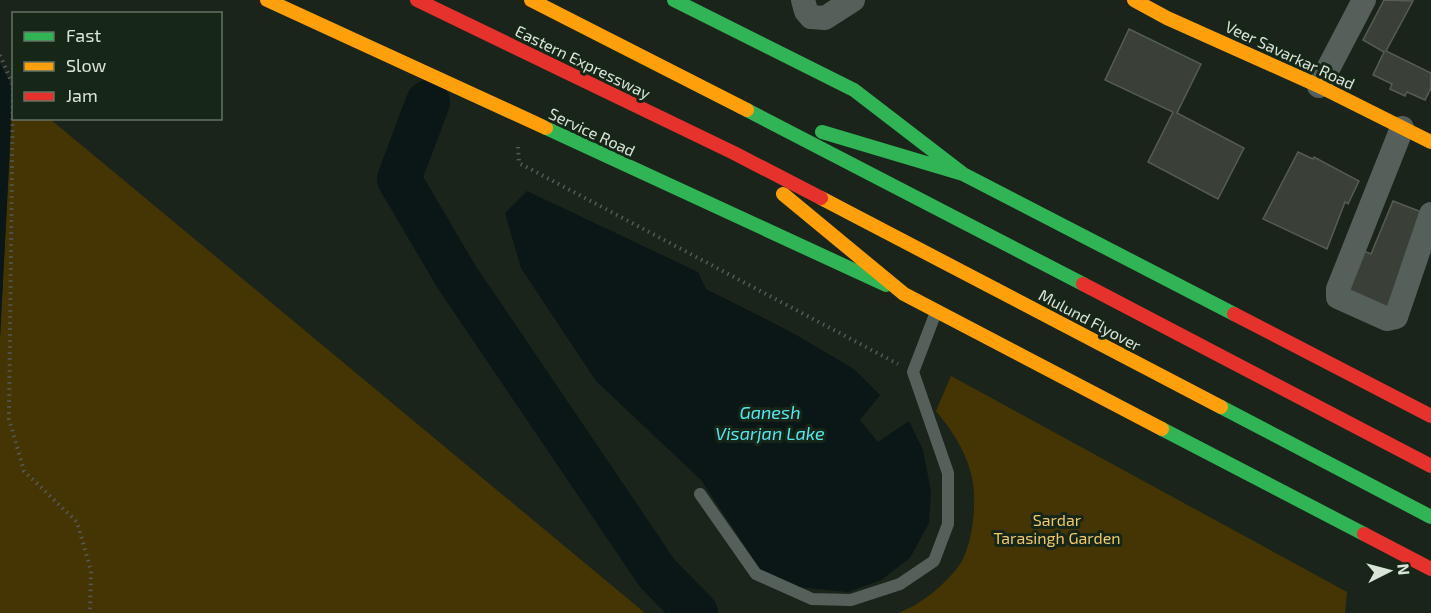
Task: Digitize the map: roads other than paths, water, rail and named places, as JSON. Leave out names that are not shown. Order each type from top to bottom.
[{"type":"main road","name":"Service Road","points":[[267,0],[904,294]]},
{"type":"main road","name":"Eastern Expressway","points":[[417,0],[734,153]]},
{"type":"main road","points":[[531,0],[757,113],[963,174]]},
{"type":"main road","points":[[674,0],[854,90],[963,174],[1431,416]]},
{"type":"main road","name":"Veer Savarkar Road","points":[[1134,0],[1172,9],[1431,142]]},
{"type":"main road","name":"Mulund Flyover","points":[[757,113],[944,214],[1431,466]]},
{"type":"main road","points":[[734,153],[904,294],[1431,569]]},
{"type":"main road","name":"Mulund Flyover","points":[[734,153],[1431,517]]},
{"type":"street","points":[[803,0],[806,11],[811,17],[818,18],[825,18],[853,0]]},
{"type":"street","points":[[1319,86],[1364,0]]},
{"type":"street","points":[[1402,128],[1338,289],[1338,297],[1388,319],[1396,317],[1431,214]]},
{"type":"lane","points":[[700,494],[756,574],[812,599],[851,600],[900,584],[934,561],[948,524],[948,473],[913,372],[936,310]]},
{"type":"water","points":[[0,63],[12,86],[12,107],[0,338]]},
{"type":"water","name":"Ganesh Visarjan Lake","points":[[527,191],[698,272],[706,289],[791,332],[854,369],[880,395],[860,420],[878,442],[909,421],[923,450],[931,492],[929,523],[910,558],[881,580],[848,592],[797,587],[761,570],[701,480],[596,381],[521,268],[505,213]]},
{"type":"waterway","points":[[428,102],[399,179],[456,276],[657,573],[696,613]]},
{"type":"park label","name":"Sardar Tarasingh Garden","points":[[1057,529]]}]
